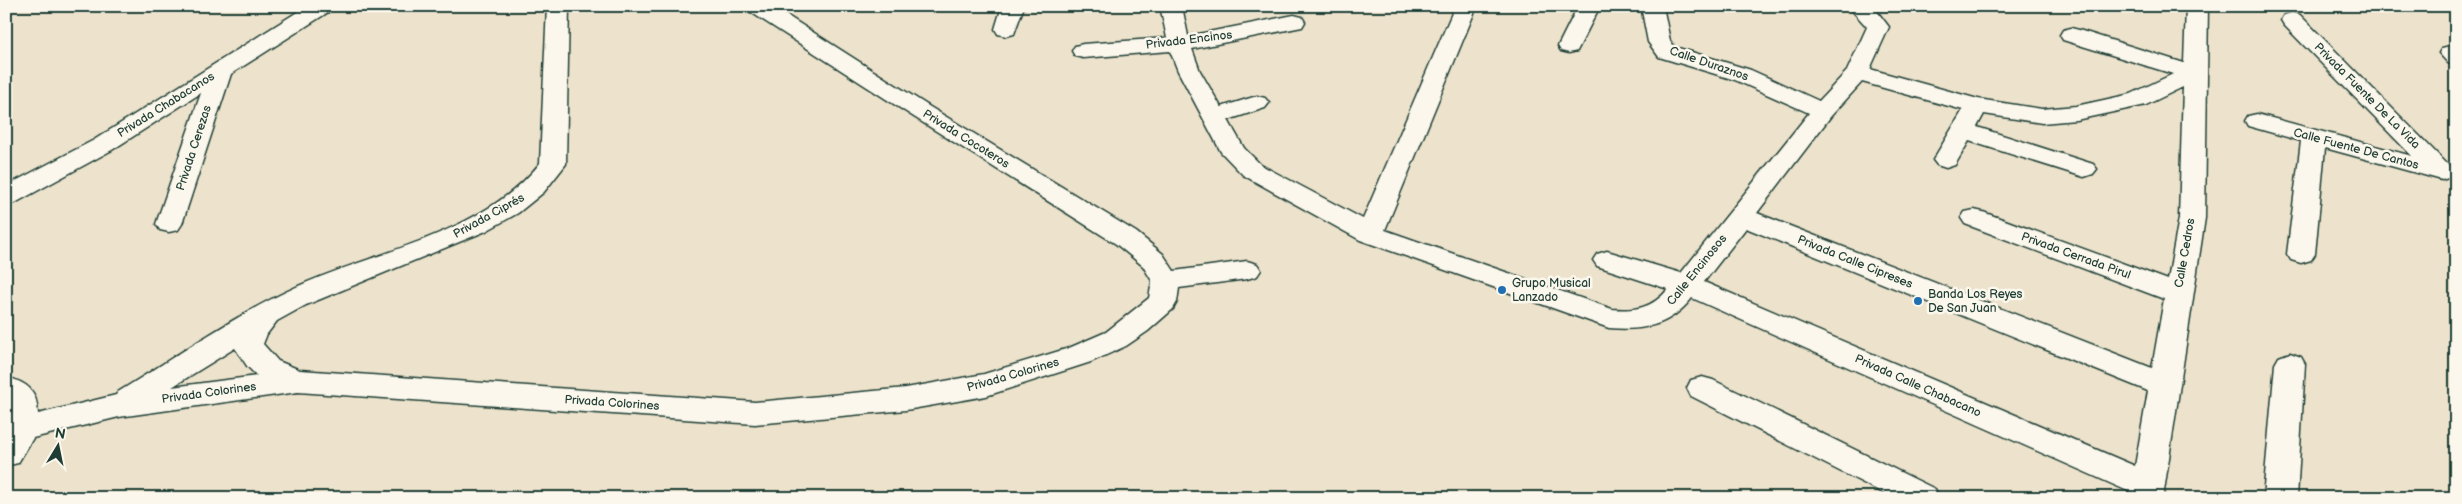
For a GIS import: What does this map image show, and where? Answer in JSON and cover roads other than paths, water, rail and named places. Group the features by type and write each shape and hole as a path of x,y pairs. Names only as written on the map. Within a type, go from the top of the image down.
{"street":[{"name":"Privada Chabacanos","path":"6,197 103,145 322,6"},
{"name":"Privada Ciprés","path":"119,406 268,314 303,295 346,276 444,241 516,204 542,182 553,164 558,6"},
{"name":"Privada Cocoteros","path":"757,6 922,112 1126,238 1153,260 1166,281"},
{"path":"1006,29 1013,6"},
{"name":"Calle Encinosos","path":"1171,6 1179,44 1189,71 1234,152 1252,170 1370,234 1608,318 1632,320 1655,316 1672,305 1823,111 1857,73 1878,27 1865,10 1859,6"},
{"path":"1370,234 1466,6"},
{"path":"1569,46 1589,6"},
{"name":"Calle Duraznos","path":"1652,6 1659,42 1667,52 1742,75 1823,111"},
{"name":"Calle Cedros","path":"2147,495 2178,294 2192,218 2197,6"},
{"name":"Privada Fuente De La Vida","path":"2292,20 2449,173"},
{"name":"Privada Encinos","path":"1082,51 1179,44 1235,35 1294,22"},
{"path":"2071,35 2194,73"},
{"name":"Privada Cerezas","path":"169,224 220,72"},
{"path":"1857,73 1976,106 2042,116 2076,113 2138,100 2194,73"},
{"path":"1214,117 1257,102"},
{"path":"1946,160 1964,131 1976,106"},
{"name":"Calle Fuente De Cantos","path":"2257,121 2314,138 2449,173"},
{"path":"1964,131 2084,169"},
{"path":"2301,254 2314,138"},
{"name":"Privada Calle Cipreses","path":"1740,216 2164,384"},
{"name":"Privada Cerrada Pirul","path":"1974,218 2178,294"},
{"name":"Privada Calle Chabacano","path":"1607,260 1688,285 2147,495"},
{"path":"1166,281 1247,270"},
{"name":"Privada Colorines","path":"14,441 119,406 298,381 755,413 906,400 986,385 1089,351 1116,339 1138,324 1163,302 1166,281"},
{"name":"Privada Ciprés","path":"268,314 254,330 248,344 257,361 270,371 298,381"},
{"path":"2280,498 2290,364"},
{"path":"6,388 20,395 24,410 14,441"},
{"path":"1702,388 1923,498"}],"place":[{"name":"Grupo Musical Lanzado","path":"1502,290"},
{"name":"Banda Los Reyes De San Juan","path":"1918,301"}]}
